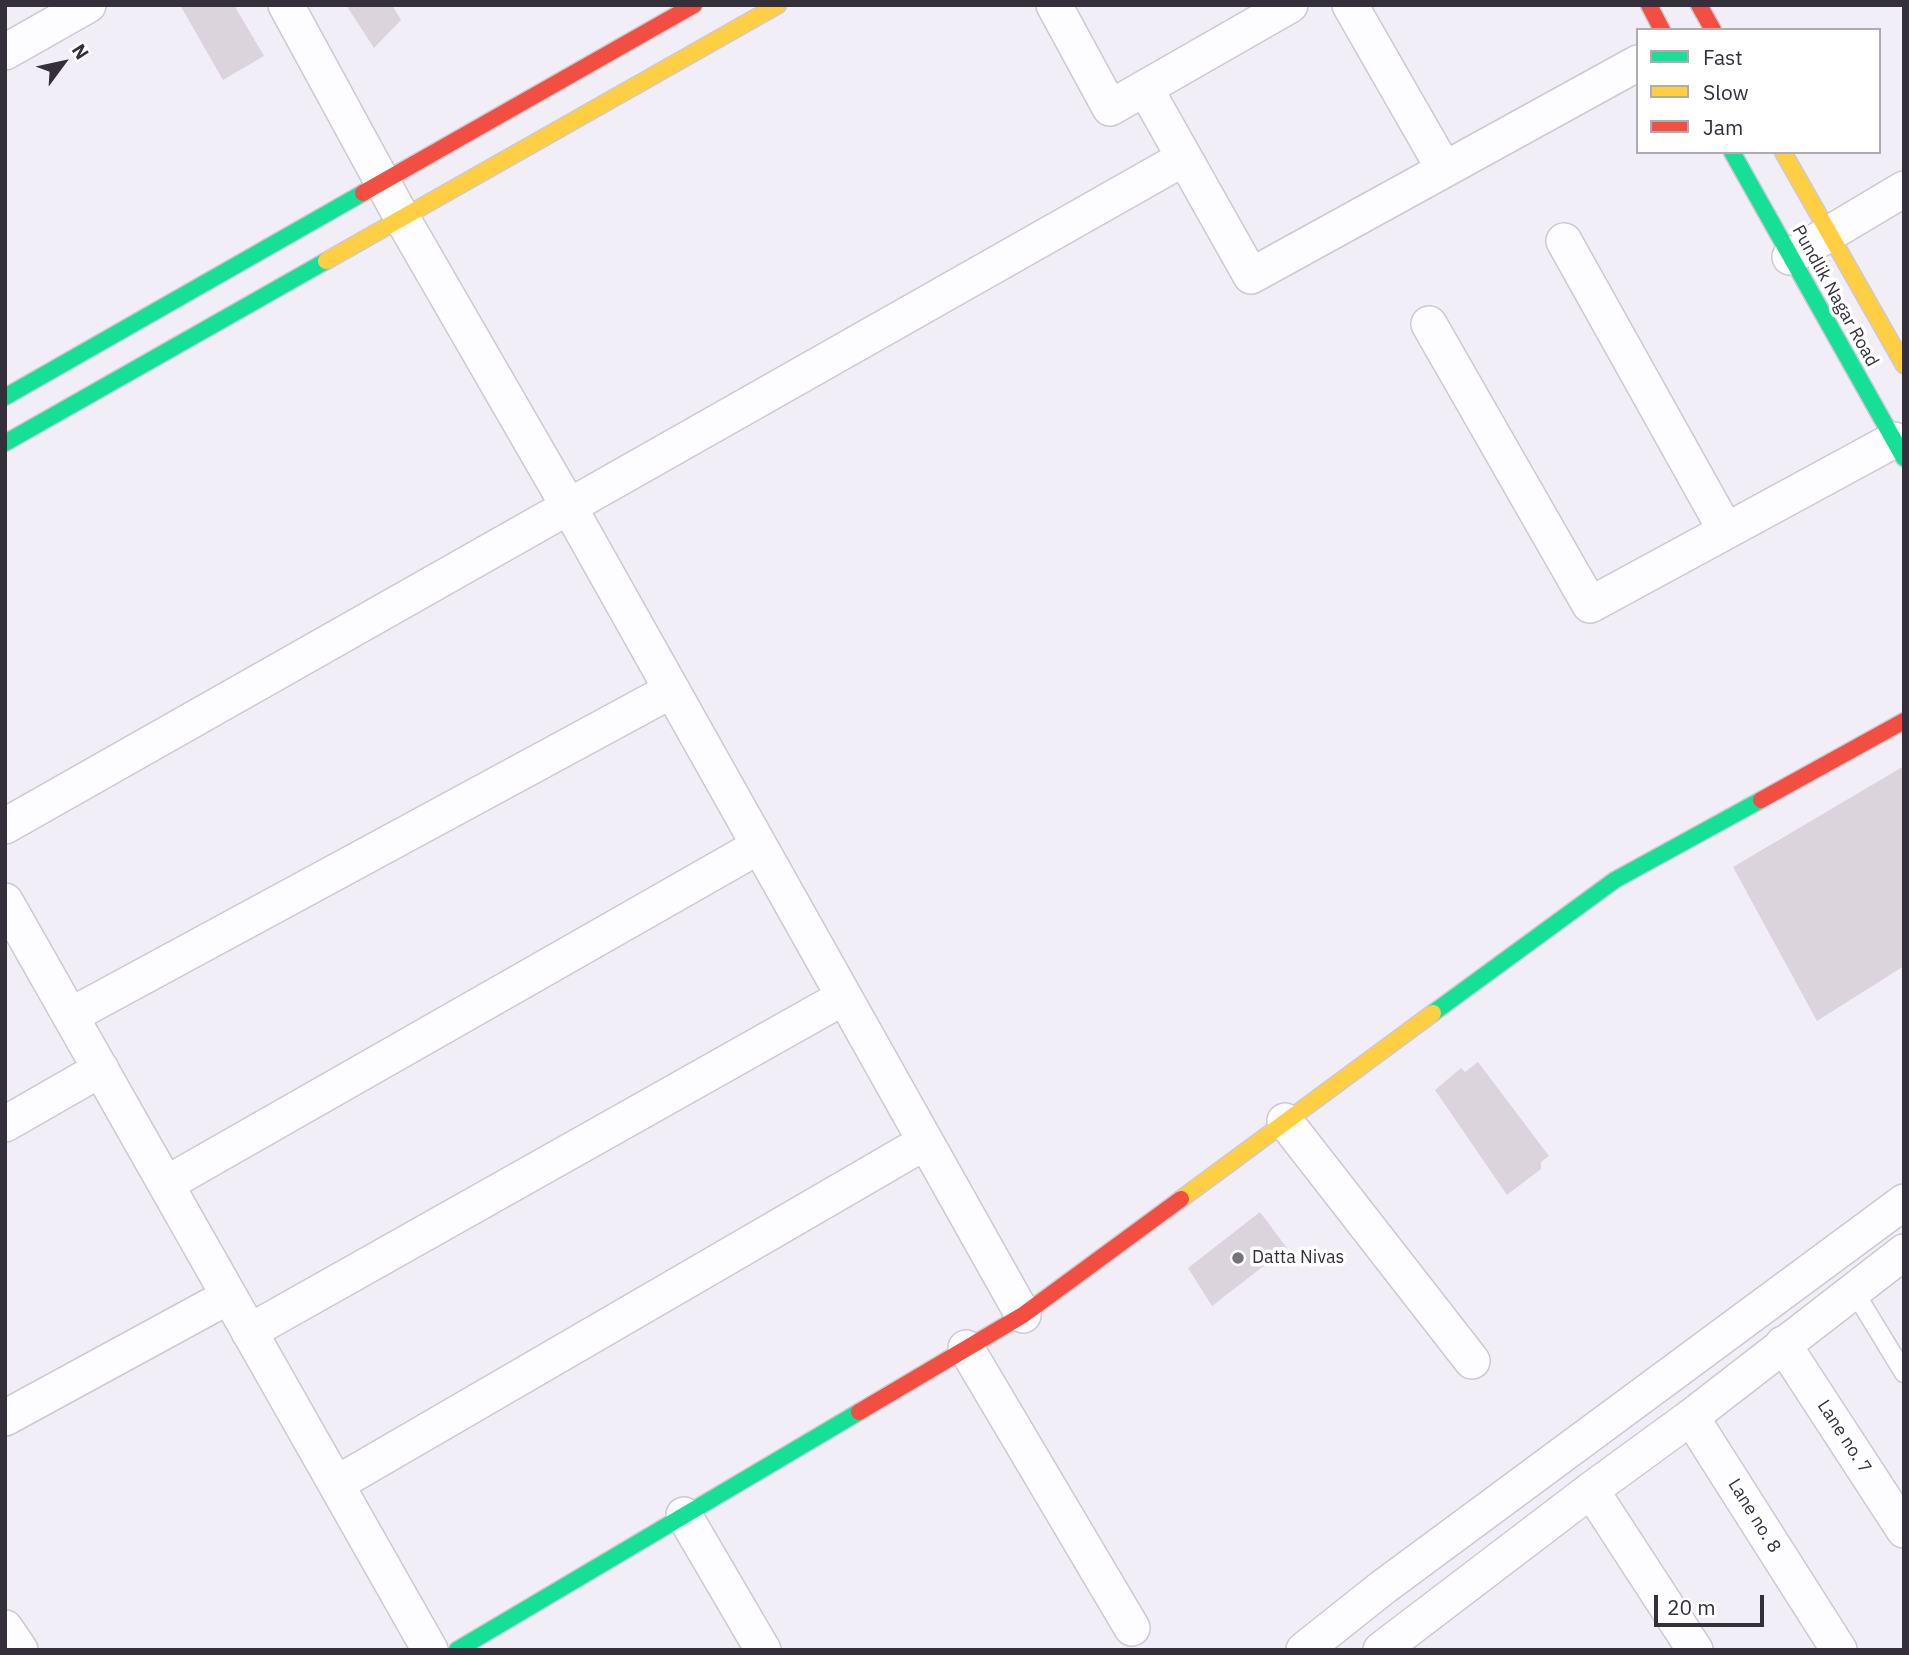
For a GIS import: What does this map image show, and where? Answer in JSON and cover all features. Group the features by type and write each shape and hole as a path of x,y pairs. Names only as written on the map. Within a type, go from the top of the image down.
{"street":[{"path":"5,52 88,5"},
{"path":"286,5 402,218 569,507 1023,1315"},
{"path":"5,397 694,5"},
{"path":"5,443 778,5"},
{"path":"1055,5 1110,108 1290,5"},
{"path":"1350,5 1444,169"},
{"path":"1649,5 1661,28"},
{"path":"1699,5 1712,28"},
{"path":"1145,88 1251,276 1636,63"},
{"name":"Pundlik Nagar Road","path":"1732,154 1899,449"},
{"name":"Pundlik Nagar Road","path":"1784,154 1904,365"},
{"path":"5,826 1184,158"},
{"path":"1790,257 1904,189"},
{"path":"1564,241 1726,531"},
{"path":"1429,324 1590,605 1726,531 1899,449"},
{"path":"70,1016 672,690"},
{"path":"457,1650 1023,1315 1615,880 1904,721"},
{"path":"166,1184 759,846"},
{"path":"5,901 430,1650"},
{"path":"249,1332 845,997"},
{"path":"5,1124 101,1069"},
{"path":"1285,1122 1472,1361"},
{"path":"336,1484 925,1142"},
{"path":"1304,1650 1382,1588 1899,1216"},
{"path":"1381,1650 1691,1417 1904,1252"},
{"path":"5,1418 229,1296"},
{"name":"Lane no. 7","path":"1783,1344 1904,1530"},
{"path":"966,1348 1132,1628"},
{"name":"Lane no. 8","path":"1691,1417 1839,1650"},
{"path":"1591,1490 1695,1650"},
{"path":"684,1516 763,1650"},
{"path":"5,1628 20,1650"}],"lane":[{"path":"1854,1291 1904,1373"}],"building":[{"path":"180,5 234,5 264,56 223,80"},
{"path":"346,5 392,5 401,20 374,48"},
{"path":"1904,766 1904,966 1817,1021 1733,867"},
{"path":"1478,1062 1549,1156 1541,1162 1541,1169 1507,1195 1435,1090 1461,1068 1465,1072"},
{"name":"Datta Nivas","path":"1260,1212 1287,1248 1212,1306 1188,1268"}],"traffic: fast":[{"path":"1733,154 1904,458"},
{"path":"5,397 363,193"},
{"path":"5,443 326,261"},
{"path":"1433,1013 1615,880 1761,800"},
{"path":"457,1650 859,1412"}],"traffic: slow":[{"path":"326,261 778,5"},
{"path":"1784,154 1904,365"},
{"path":"1181,1199 1433,1013"}],"traffic: jam":[{"path":"363,193 694,5"},
{"path":"1649,5 1661,28"},
{"path":"1699,5 1712,28"},
{"path":"1761,800 1904,721"},
{"path":"859,1412 1023,1315 1181,1199"}],"place":[{"name":"Datta Nivas","path":"1238,1258"}]}
